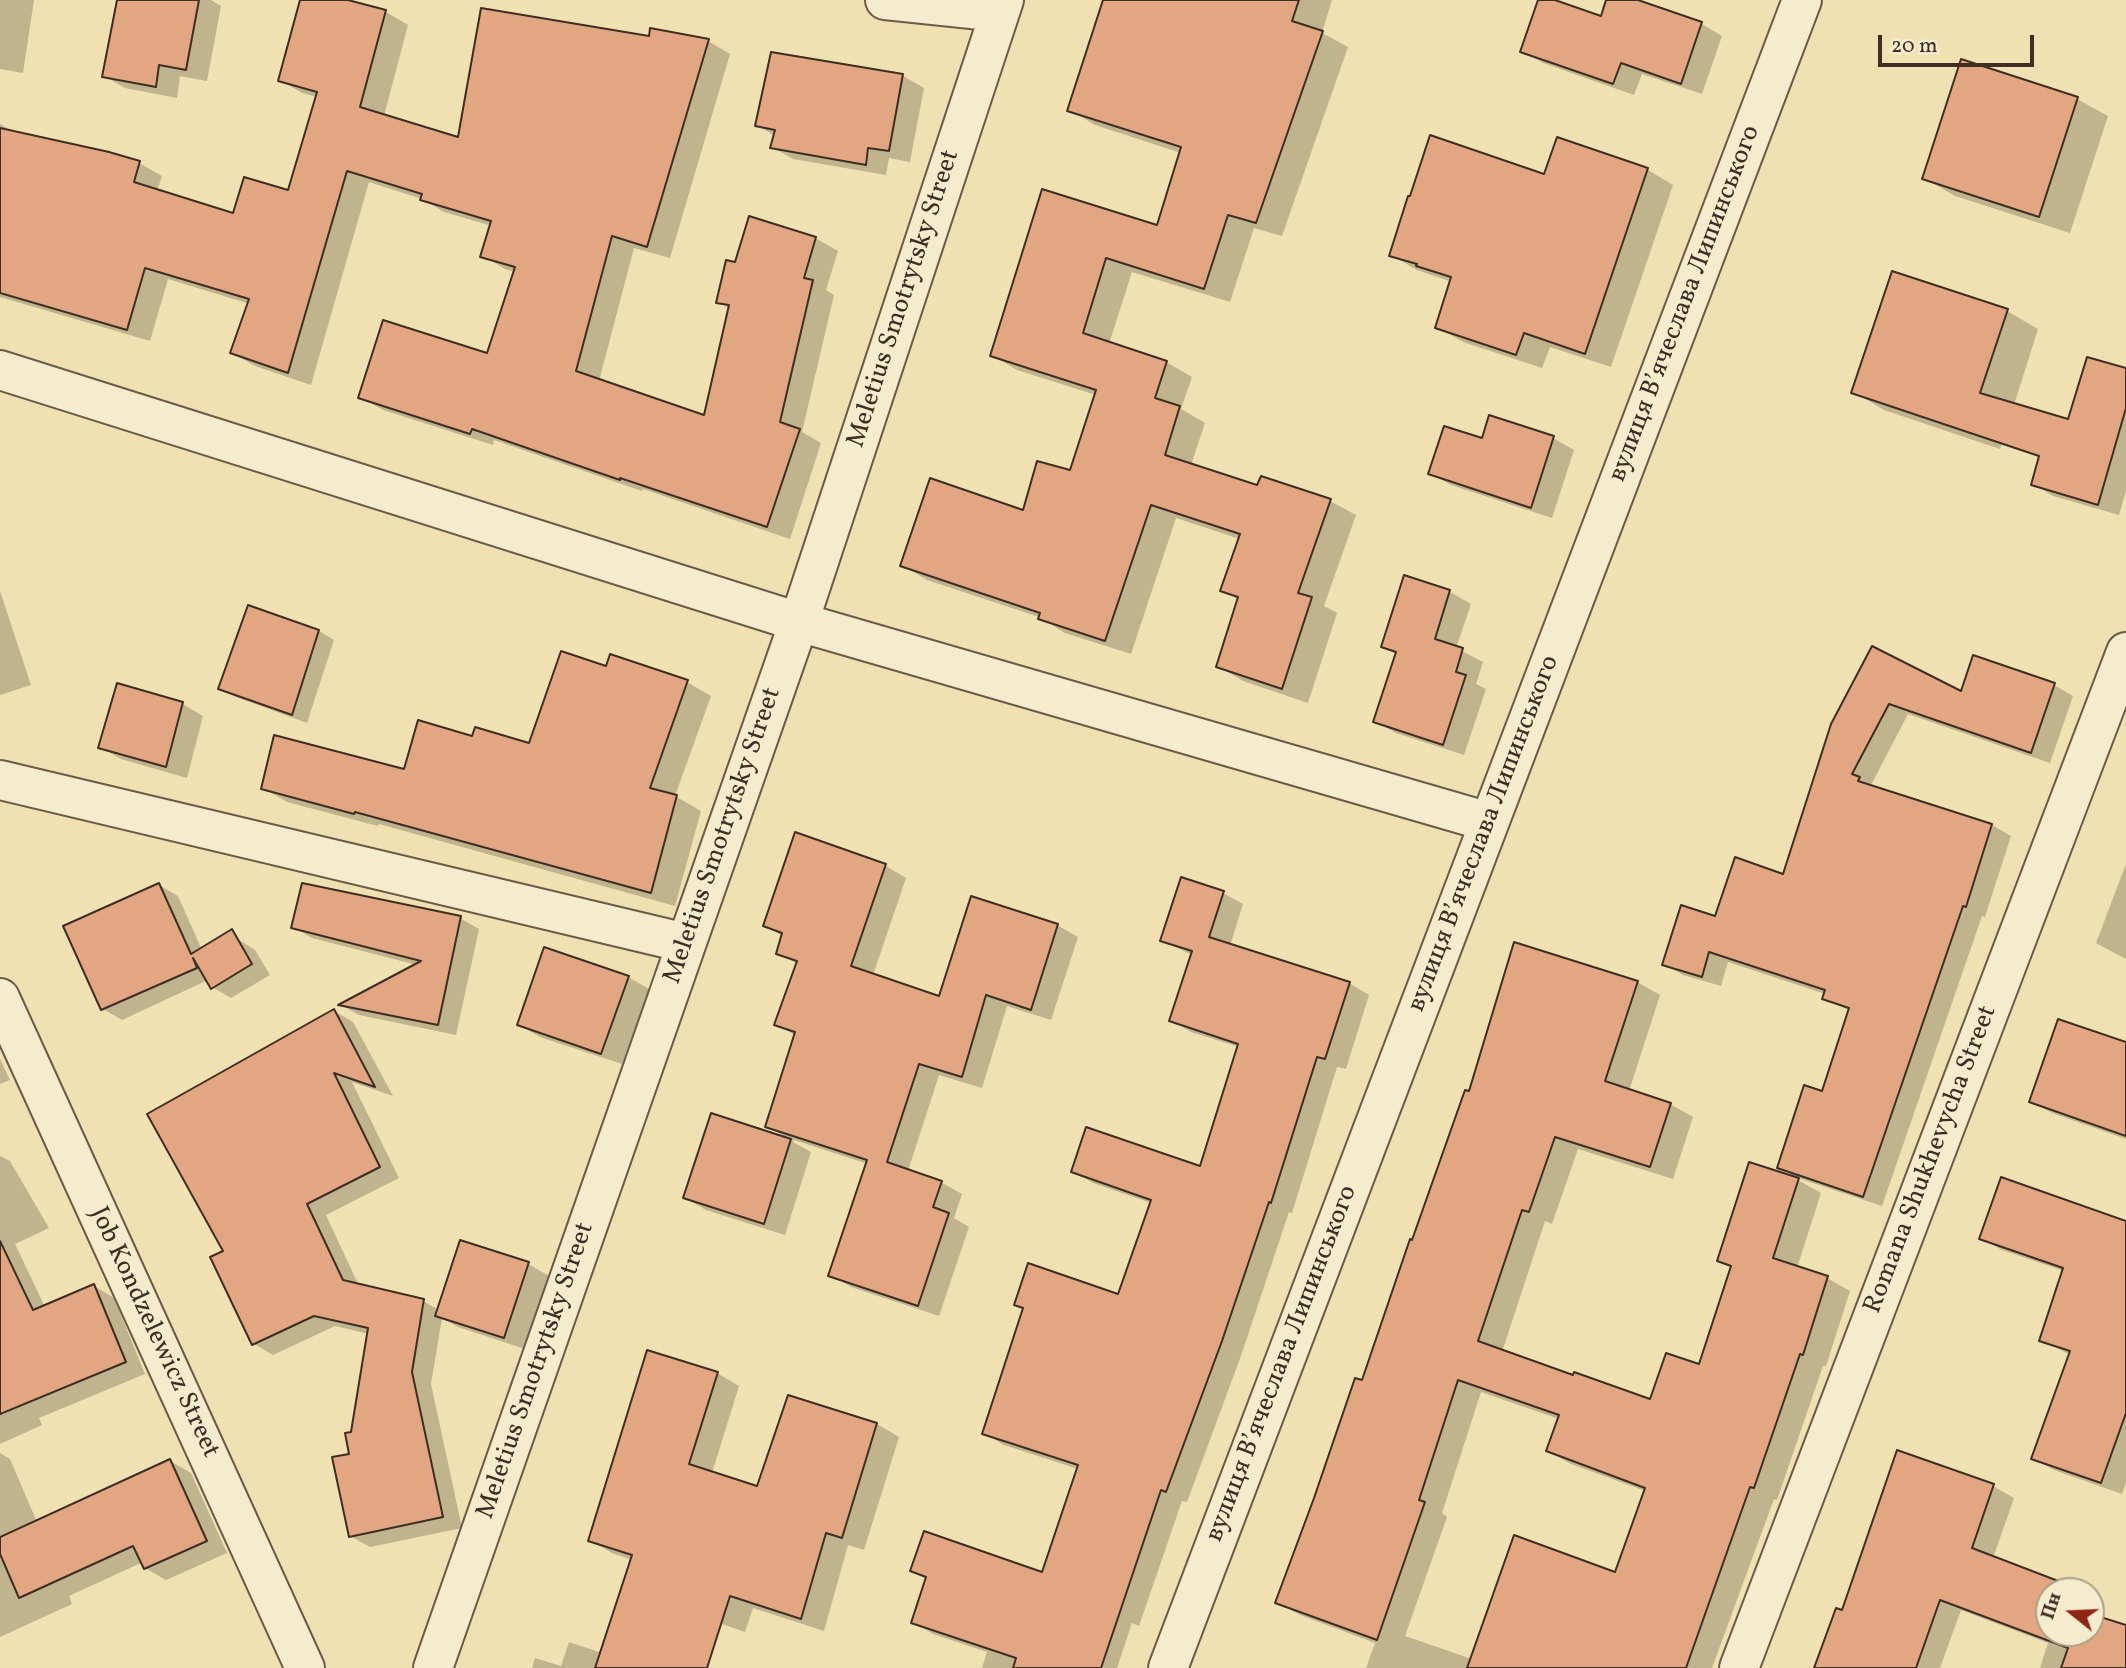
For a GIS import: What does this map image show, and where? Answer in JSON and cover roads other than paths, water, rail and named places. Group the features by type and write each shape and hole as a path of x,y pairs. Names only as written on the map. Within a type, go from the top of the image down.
{"street":[{"path":"885,0 1002,6"},
{"name":"вулиця Вʼячеслава Липинського","path":"1168,1668 1802,0"},
{"name":"Meletius Smotrytsky Street","path":"433,1668 799,622 1002,6"},
{"path":"0,370 799,622 1489,822"},
{"name":"Romana Shukhevycha Street","path":"1739,1668 2126,652"},
{"path":"0,780 686,943"},
{"name":"Job Kondzelewicz Street","path":"0,998 305,1668"}]}
